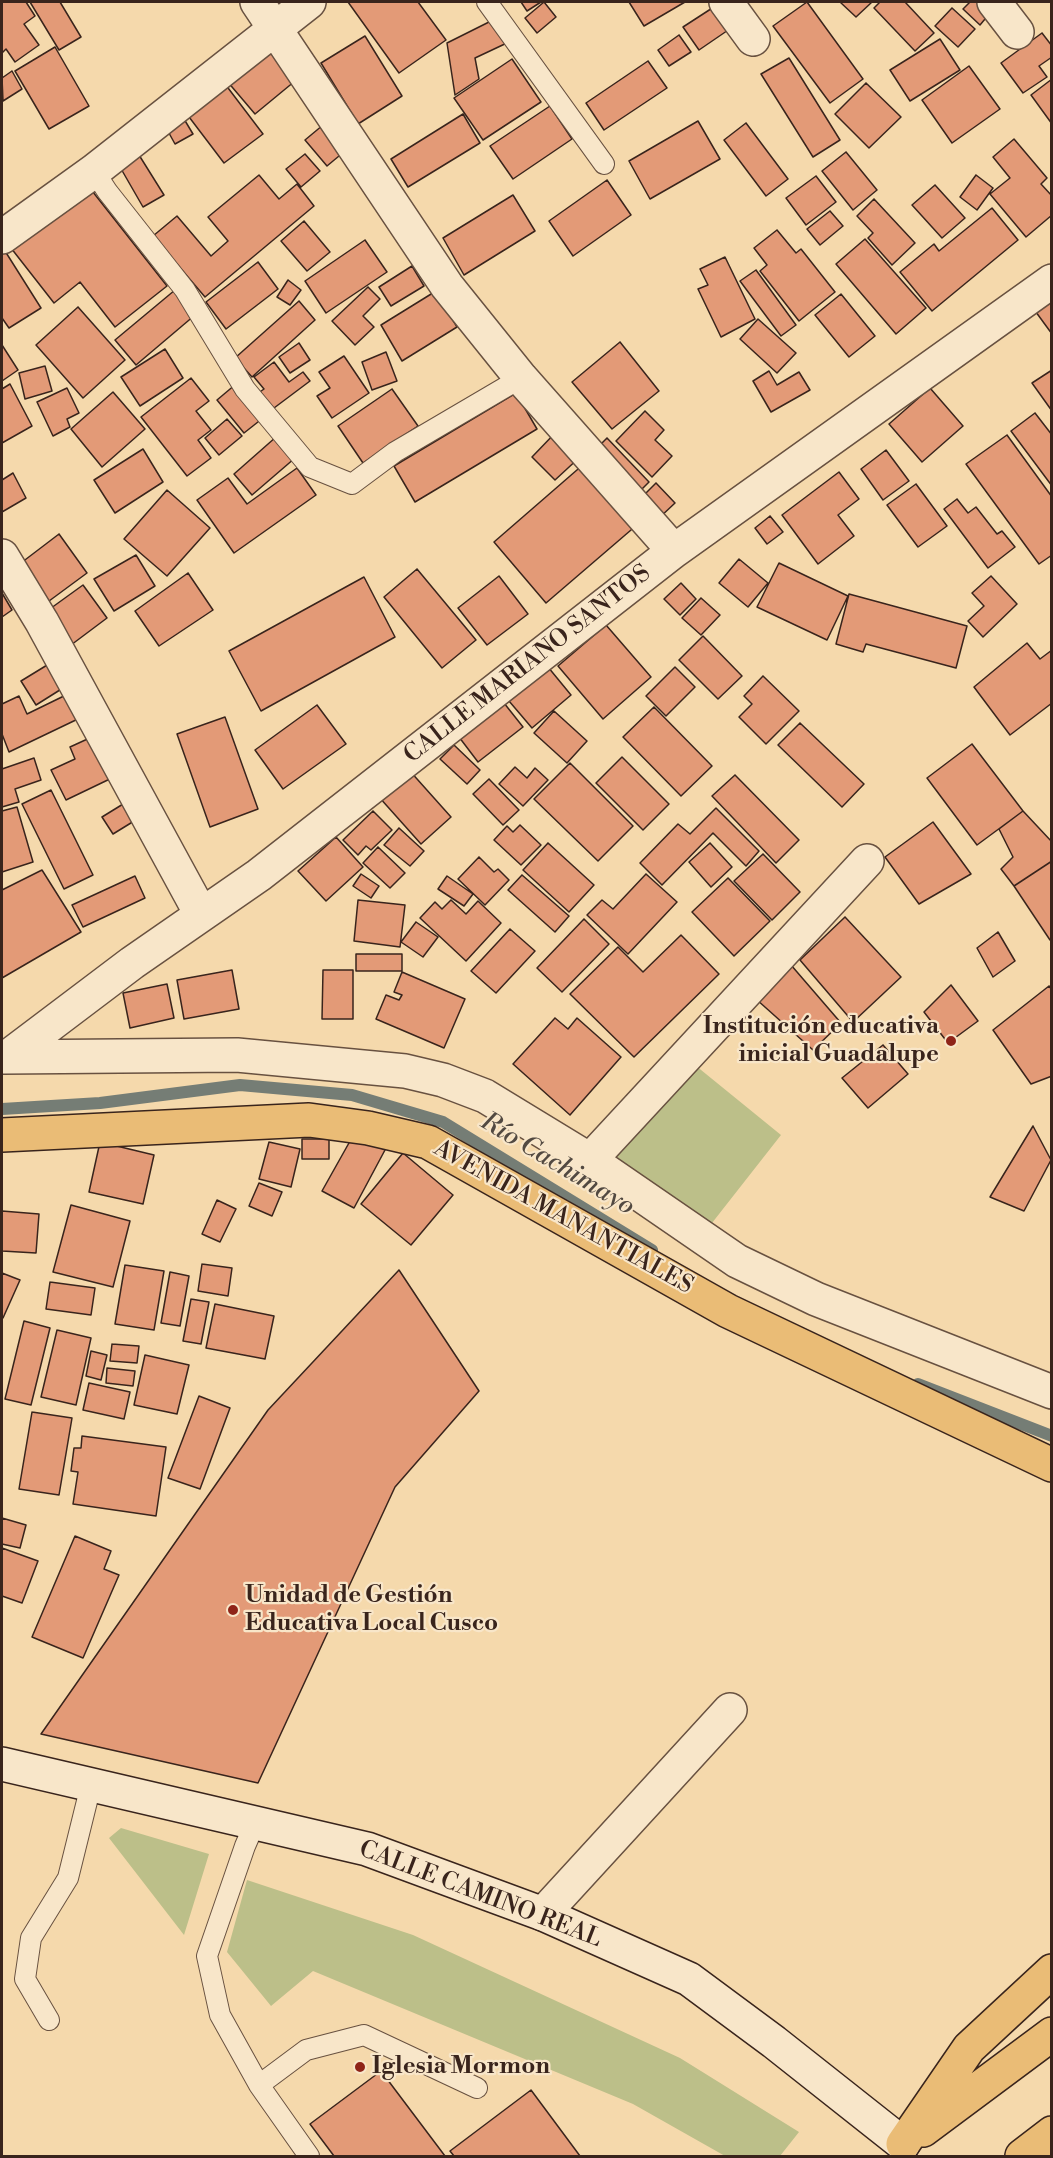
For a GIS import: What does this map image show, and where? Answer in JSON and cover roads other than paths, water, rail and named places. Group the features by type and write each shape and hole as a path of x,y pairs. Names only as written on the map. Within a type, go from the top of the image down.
{"main road":[{"name":"AVENIDA MANANTIALES","path":"2,1135 309,1120 368,1128 428,1142 728,1311 1052,1466"},
{"path":"896,2150 969,2048 1052,1971"},
{"path":"896,2150 1052,2034"}],"street":[{"path":"2,237 94,171 266,14 309,2"},
{"path":"726,2 753,39"},
{"path":"994,2 1017,32"},
{"path":"266,14 447,286 521,378 674,551"},
{"name":"CALLE MARIANO SANTOS","path":"5,1057 132,963 259,875 674,551 1052,281"},
{"path":"2,556 42,622 201,914"},
{"path":"590,1160 867,861"},
{"name":"AVENIDA MANANTIALES","path":"5,1057 237,1055 405,1071 443,1080 485,1096 590,1160 737,1261 816,1299 1052,1392"},
{"path":"543,1914 730,1710"},
{"name":"CALLE CAMINO REAL","path":"2,1764 368,1849 543,1914 689,1979 774,2042 896,2150"}],"lane":[{"path":"487,2 604,164"},
{"path":"94,171 107,191 185,290 245,389 310,466 352,484 395,452 521,378"},
{"path":"49,2020 25,1979 31,1938 68,1878 91,1785"},
{"path":"255,1823 207,1956 220,2014 259,2085 309,2157"},
{"path":"259,2085 306,2050 364,2035 477,2088"}],"waterway":[{"name":"Río Cachimayo","path":"2,1109 100,1103 240,1085 352,1095 443,1122 652,1250"},
{"name":"Río Cachimayo","path":"918,1384 1052,1436"}],"place":[{"name":"Institución educativa inicial Guadalupe","path":"951,1041"},
{"name":"Unidad de Gestión Educativa Local Cusco","path":"233,1610"},
{"name":"Iglesia Mormon","path":"360,2067"}]}
